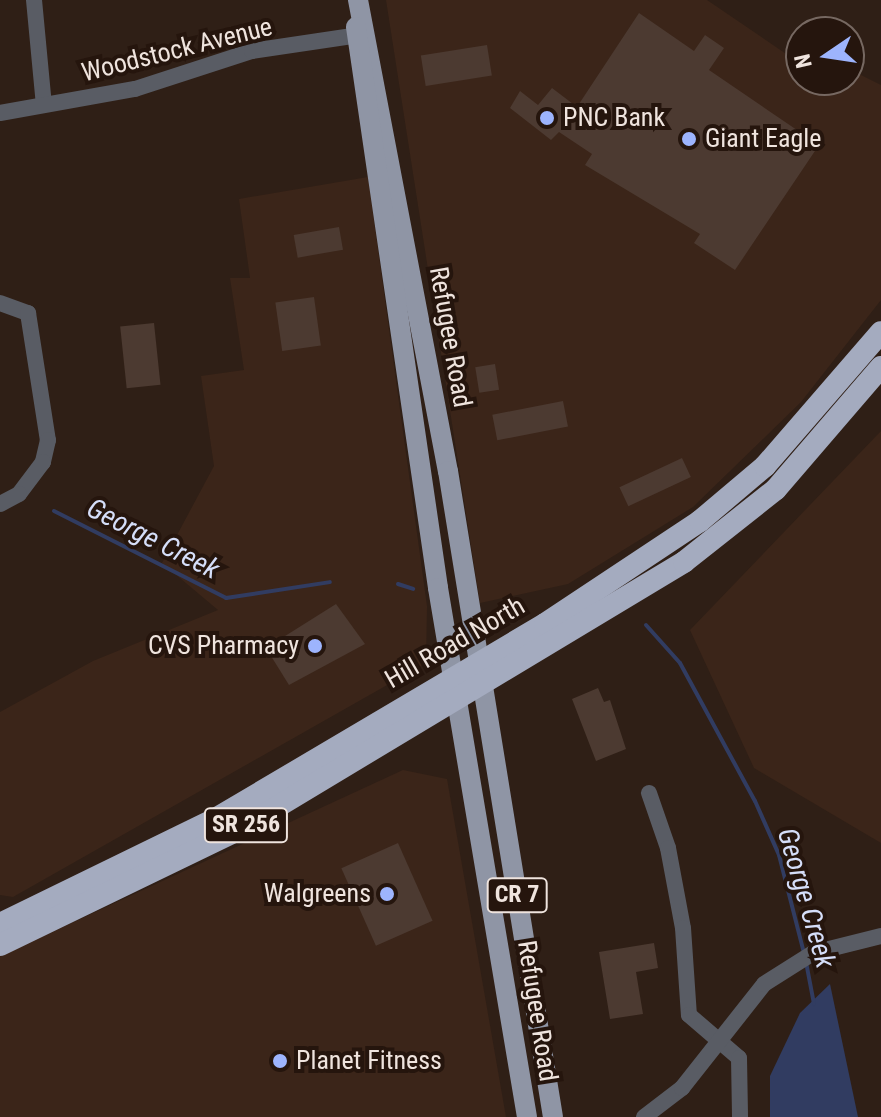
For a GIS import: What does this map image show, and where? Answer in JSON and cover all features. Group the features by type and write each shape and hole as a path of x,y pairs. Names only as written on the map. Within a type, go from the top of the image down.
{"highway":[{"name":"Hill Road North","path":"0,945 228,835 467,681 700,521 765,466 881,332"},
{"name":"Hill Road North","path":"0,924 158,851 684,562 776,489 881,367"}],"main road":[{"name":"Refugee Road","path":"357,0 410,399 423,409 496,865 508,910 522,925 553,1117"},
{"name":"Refugee Road","path":"361,34 448,471 467,681 527,1117"}],"street":[{"path":"34,0 44,105"},
{"name":"Woodstock Avenue","path":"0,113 135,89 252,51 361,34"},
{"path":"0,303 28,313 48,440 43,462 19,494 0,504"},
{"path":"649,793 681,914 689,1015 716,1043 739,1058 740,1117"},
{"path":"644,1117 682,1088 764,984 806,958 881,936"}],"shaded area":[{"path":"386,0 707,0 785,53 785,96 865,96 865,77 881,85 881,300 801,402 693,507 568,584 480,603"},
{"path":"368,177 427,606 426,663 13,897 0,895 0,712 93,661 218,610 162,563 214,466 201,376 244,370 230,278 250,278 239,199"},
{"path":"881,431 881,843 754,768 690,630"},
{"path":"403,770 447,779 506,1117 0,1117 0,956"}],"water":[{"path":"830,984 858,1117 770,1117 770,1076 800,1013"}],"building":[{"name":"Giant Eagle","path":"639,13 694,51 705,35 724,48 709,70 819,145 735,270 694,243 700,234 585,165 592,154 559,132 551,140 510,108 520,91 538,105 552,88 577,107"},
{"path":"487,45 492,76 426,86 421,55"},
{"path":"339,227 343,250 298,258 294,235"},
{"path":"314,297 321,346 282,351 275,302"},
{"path":"154,323 160,385 127,388 120,327"},
{"path":"495,364 499,390 479,393 475,367"},
{"path":"563,401 568,427 497,440 492,415"},
{"path":"682,458 691,477 628,506 619,487"},
{"name":"CVS Pharmacy","path":"336,604 365,644 289,685 266,648"},
{"path":"598,688 604,702 610,700 626,749 596,761 572,699"},
{"name":"Walgreens","path":"398,843 433,921 376,946 341,868"},
{"path":"654,943 658,968 636,972 643,1014 610,1019 599,952"}],"waterway":[{"name":"George Creek","path":"54,511 226,598 330,582"},
{"name":"George Creek","path":"398,584 413,589"},
{"name":"George Creek","path":"646,625 680,663 755,801 779,855 804,953"},
{"name":"George Creek","path":"806,962 814,1004"}],"place":[{"name":"PNC Bank","path":"547,118"},
{"name":"Giant Eagle","path":"689,139"},
{"name":"CVS Pharmacy","path":"315,646"},
{"name":"Walgreens","path":"387,894"},
{"name":"Planet Fitness","path":"280,1061"}]}
